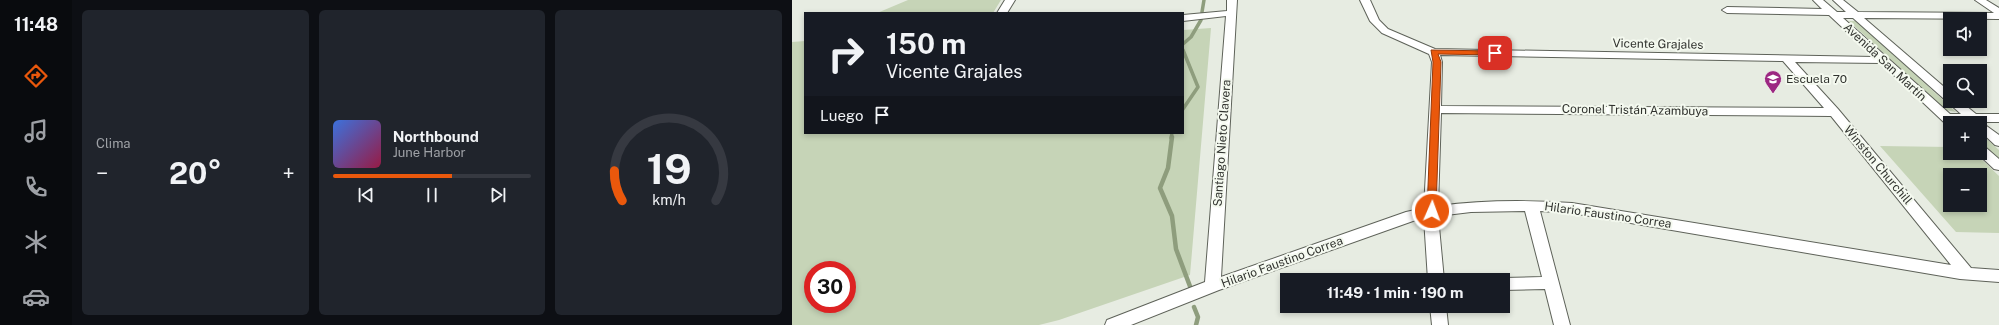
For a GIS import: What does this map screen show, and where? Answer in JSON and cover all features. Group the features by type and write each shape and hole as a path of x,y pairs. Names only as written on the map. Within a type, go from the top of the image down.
{"street":[{"path":"1003,12 1010,0"},
{"name":"Santiago Nieto Clavera","path":"1213,286 1232,0"},
{"path":"1365,0 1375,20 1385,31 1433,52 1437,62 1432,211 1436,273"},
{"name":"Avenida San Martín","path":"1818,0 1946,116"},
{"name":"Avenida San Martín","path":"1838,0 1857,15 1943,92"},
{"path":"1980,0 1999,12"},
{"path":"1727,10 1857,15 1999,16"},
{"path":"1184,18 1231,13"},
{"name":"Vicente Grajales","path":"1433,52 1883,60"},
{"name":"Winston Churchill","path":"1787,59 1834,112 1966,273"},
{"path":"1961,108 1969,116"},
{"name":"Coronel Tristán Azambuya","path":"1436,109 1834,112"},
{"path":"1987,120 1999,118"},
{"path":"1987,132 1999,142"},
{"path":"1987,155 1999,166"},
{"path":"1531,205 1562,325"},
{"name":"Hilario Faustino Correa","path":"1113,325 1213,286 1411,216 1432,211 1486,206 1531,205 1587,210 1966,273 1999,276"},
{"path":"1510,284 1552,283"},
{"path":"1439,313 1440,325"}],"green space":[{"path":"908,0 1001,0 994,12 879,12"},
{"path":"1849,21 1857,21 1943,100 1943,108 1952,108 1956,112 1945,110"},
{"path":"1211,28 1190,275 1059,320 1039,325 792,325 792,42 804,41 804,134 1184,134 1184,30"},
{"path":"1987,139 1999,150 1999,160 1987,149"},
{"path":"1880,146 1943,147 1943,160 1982,160 1999,176 1999,233 1956,232"}],"waterway":[{"path":"1202,12 1204,0"},
{"path":"1184,43 1191,37 1201,20"},
{"path":"1184,52 1198,87 1184,108"},
{"path":"1171,138 1172,134"},
{"path":"1172,137 1168,168 1160,188 1172,216 1176,249 1191,289"},
{"path":"1194,307 1198,317 1196,325"}],"place":[{"name":"Escuela 70","path":"1773,94"}],"route":[{"path":"1432,211 1437,62 1436,56 1433,52 1495,53"}]}
